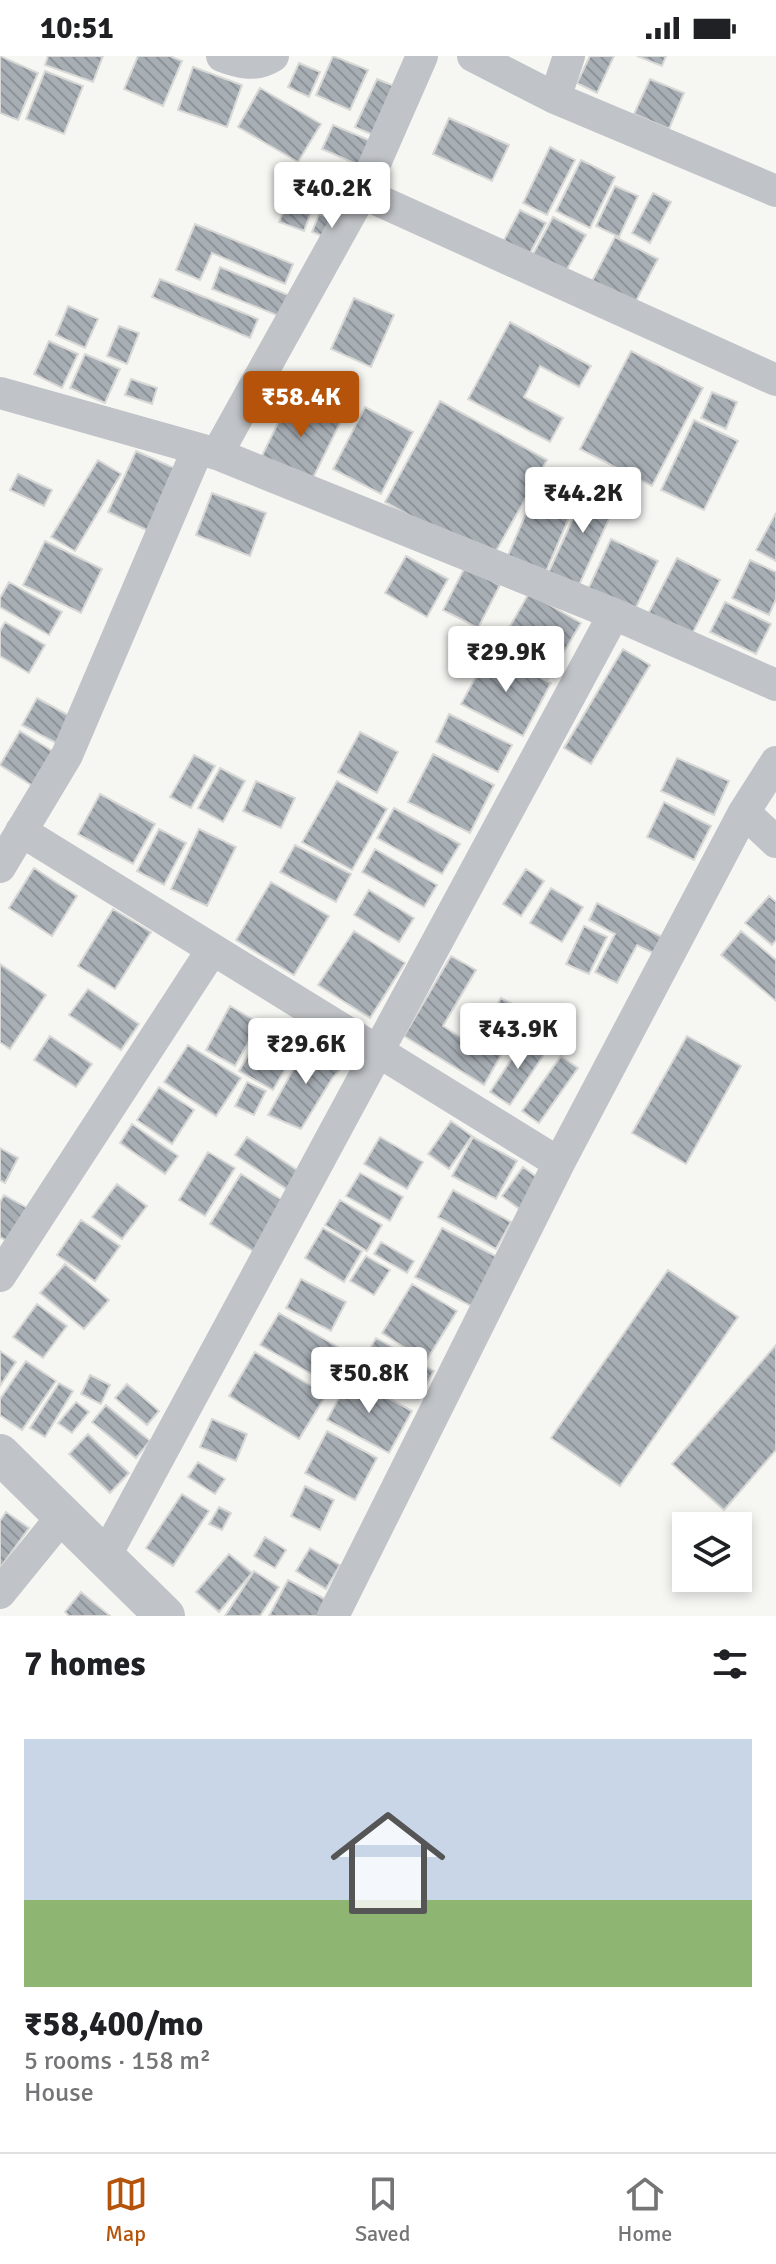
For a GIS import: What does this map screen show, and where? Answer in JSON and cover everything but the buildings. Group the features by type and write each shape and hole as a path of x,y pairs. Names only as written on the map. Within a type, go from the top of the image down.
{"street":[{"path":"222,56 251,64 273,56"},
{"path":"0,867 67,755 207,453 362,193 422,56"},
{"path":"473,56 555,98 776,191"},
{"path":"555,98 569,56"},
{"path":"362,193 776,380"},
{"path":"0,393 207,453 614,614 776,685"},
{"path":"105,1557 614,614"},
{"path":"333,1616 559,1163 744,812 776,762"},
{"path":"744,812 776,842"},
{"path":"21,831 559,1163"},
{"path":"0,1276 212,950"},
{"path":"0,1454 61,1518 165,1616"},
{"path":"0,1593 61,1518"}]}
